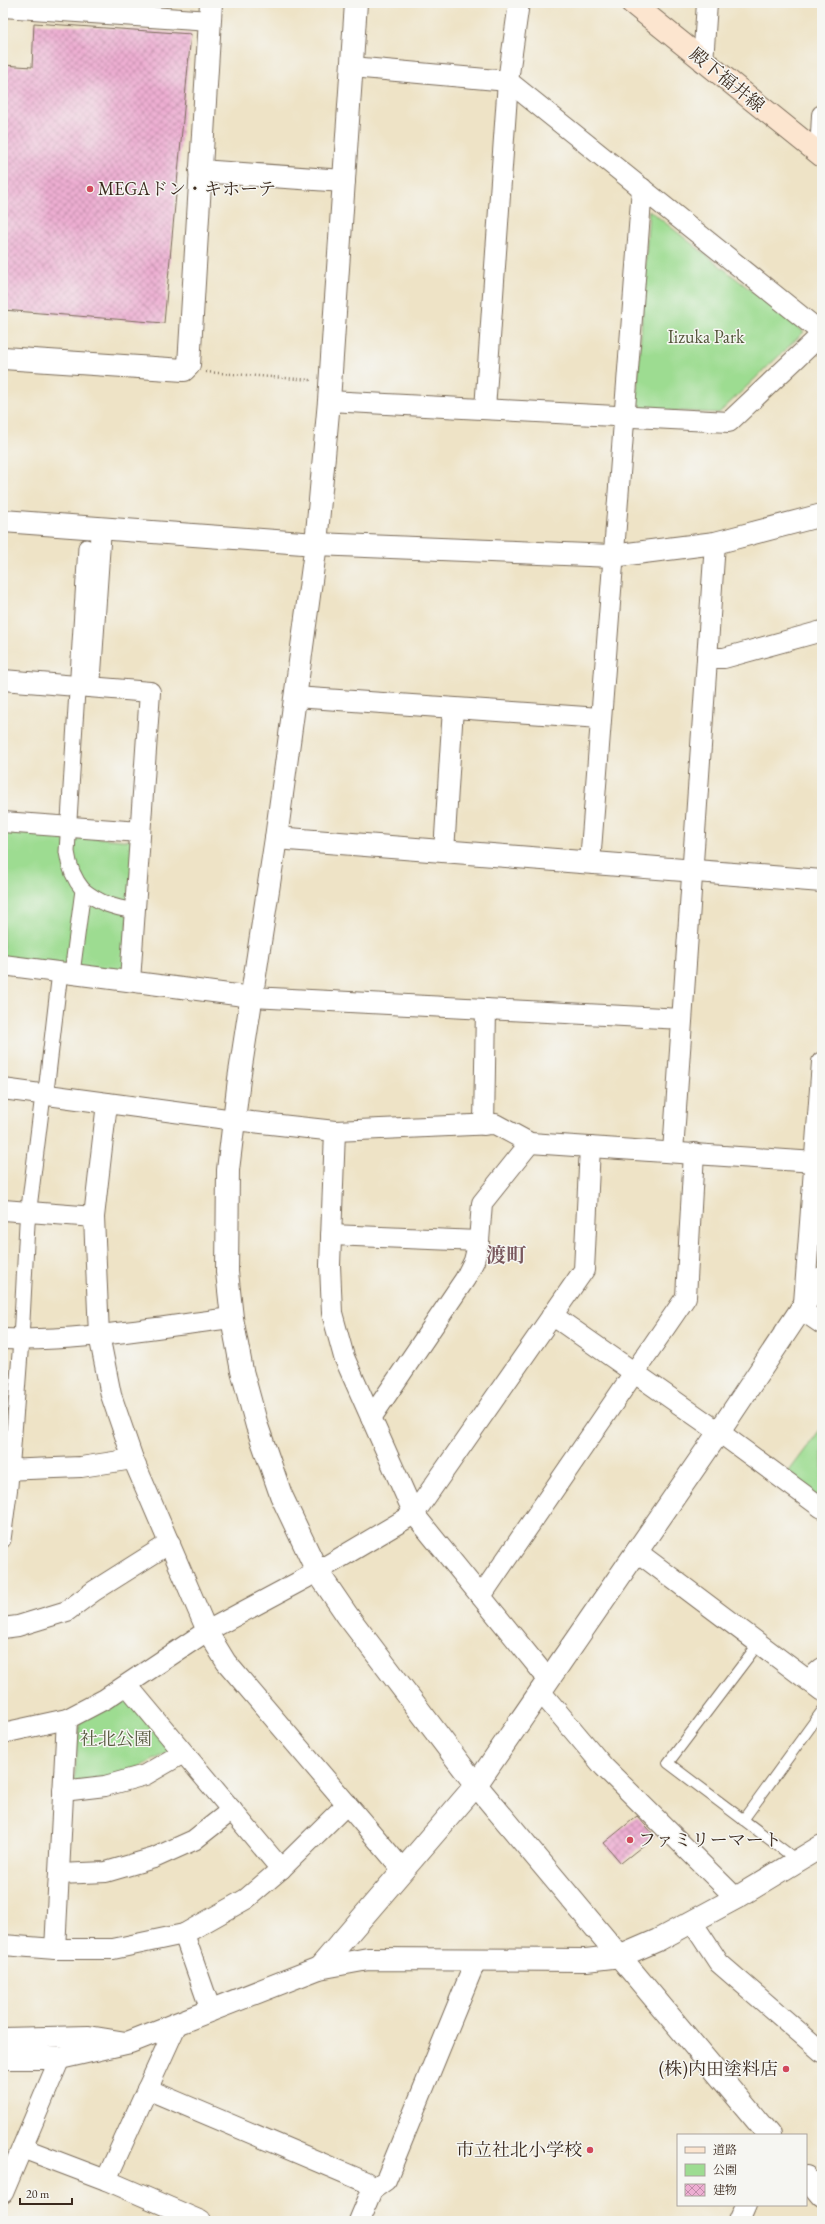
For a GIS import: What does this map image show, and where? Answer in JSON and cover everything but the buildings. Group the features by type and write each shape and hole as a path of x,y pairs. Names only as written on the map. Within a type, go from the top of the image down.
{"main road":[{"name":"殿下福井線","path":"632,3 703,62 821,155"}],"street":[{"path":"356,3 329,401 316,544 276,838 234,1120 228,1170 227,1272 232,1318 242,1371 257,1426 281,1495 317,1571 347,1615 476,1785 621,1956 768,2134"},
{"path":"485,410 508,81 519,3"},
{"path":"703,62 707,3"},
{"path":"3,7 210,12 189,365 184,370 3,358"},
{"path":"329,401 729,422 822,334 508,81 352,67"},
{"path":"821,155 822,115"},
{"path":"200,171 344,181"},
{"path":"590,863 612,556 626,416 642,188"},
{"path":"3,521 316,544 612,556 715,543 822,515"},
{"path":"102,528 68,827 67,852 69,867 75,880 83,890 99,902 116,908 135,910"},
{"path":"673,1152 715,543"},
{"path":"84,686 86,547"},
{"path":"707,658 724,658 822,632"},
{"path":"3,680 150,692 130,981"},
{"path":"295,697 600,718"},
{"path":"444,852 453,708"},
{"path":"3,822 140,832"},
{"path":"276,838 822,881"},
{"path":"3,1540 12,1340 43,1095 47,1083 66,972 83,890"},
{"path":"3,965 252,997 682,1019"},
{"path":"484,1125 486,1009"},
{"path":"802,1306 818,1160 822,1062"},
{"path":"3,1089 234,1120 335,1131 495,1124 530,1143 818,1160"},
{"path":"107,1103 94,1217 99,1335 111,1395 133,1459 207,1631 226,1662 403,1870"},
{"path":"335,1131 330,1265 332,1313 344,1357 414,1514 481,1596 604,1767 736,1898"},
{"path":"371,1418 465,1279 474,1262 479,1242 482,1203 530,1143"},
{"path":"3,1733 67,1719 127,1685 207,1631 317,1571 414,1514 584,1270 590,1147"},
{"path":"481,1596 686,1297 694,1153"},
{"path":"3,1210 94,1217"},
{"path":"331,1235 479,1242"},
{"path":"319,1968 476,1785 719,1432 822,1278"},
{"path":"802,1306 822,1324"},
{"path":"552,1315 719,1432 822,1508"},
{"path":"12,1340 36,1341 99,1335 232,1318"},
{"path":"7,1469 81,1467 133,1459"},
{"path":"3,1628 18,1626 67,1611 94,1591 170,1544"},
{"path":"636,1551 759,1643 817,1680"},
{"path":"127,1685 281,1870"},
{"path":"55,1949 67,1719"},
{"path":"63,1791 105,1786 145,1775 183,1753"},
{"path":"3,1945 55,1949 113,1949 184,1934 246,1899 281,1870 347,1804"},
{"path":"59,1874 106,1872 154,1858 194,1840 232,1810"},
{"path":"3,2058 60,2058 130,2042 176,2026 319,1968 368,1959 586,1960 621,1956 639,1950 813,1856"},
{"path":"692,1922 719,1963 822,2052"},
{"path":"184,1934 211,2011"},
{"path":"359,2221 372,2190 386,2180 476,1960"},
{"path":"106,2180 176,2026"},
{"path":"3,2038 89,2036 130,2042"},
{"path":"3,2193 60,2058"},
{"path":"147,2089 366,2182 372,2190"},
{"path":"22,2148 106,2180 201,2221"},
{"path":"807,2178 822,2196"},
{"path":"740,2221 746,2206"}],"lane":[{"path":"759,1643 668,1763 743,1820 813,1856"},
{"path":"743,1820 822,1711"}],"path":[{"path":"184,370 311,380"}],"green space":[{"name":"Iizuka Park","path":"649,210 804,332 719,413 636,409"},
{"path":"3,830 134,841 124,971 3,958"},
{"path":"822,1427 822,1500 787,1474"},
{"name":"社北公園","path":"124,1696 171,1751 142,1766 105,1779 74,1782 80,1720"}],"place":[{"name":"MEGAドン・キホーテ","path":"90,189"},
{"name":"ファミリーマート","path":"630,1840"},
{"name":"(株)内田塗料店","path":"786,2069"},
{"name":"市立社北小学校","path":"590,2150"}],"district":[{"name":"渡町","path":"506,1255"}]}
